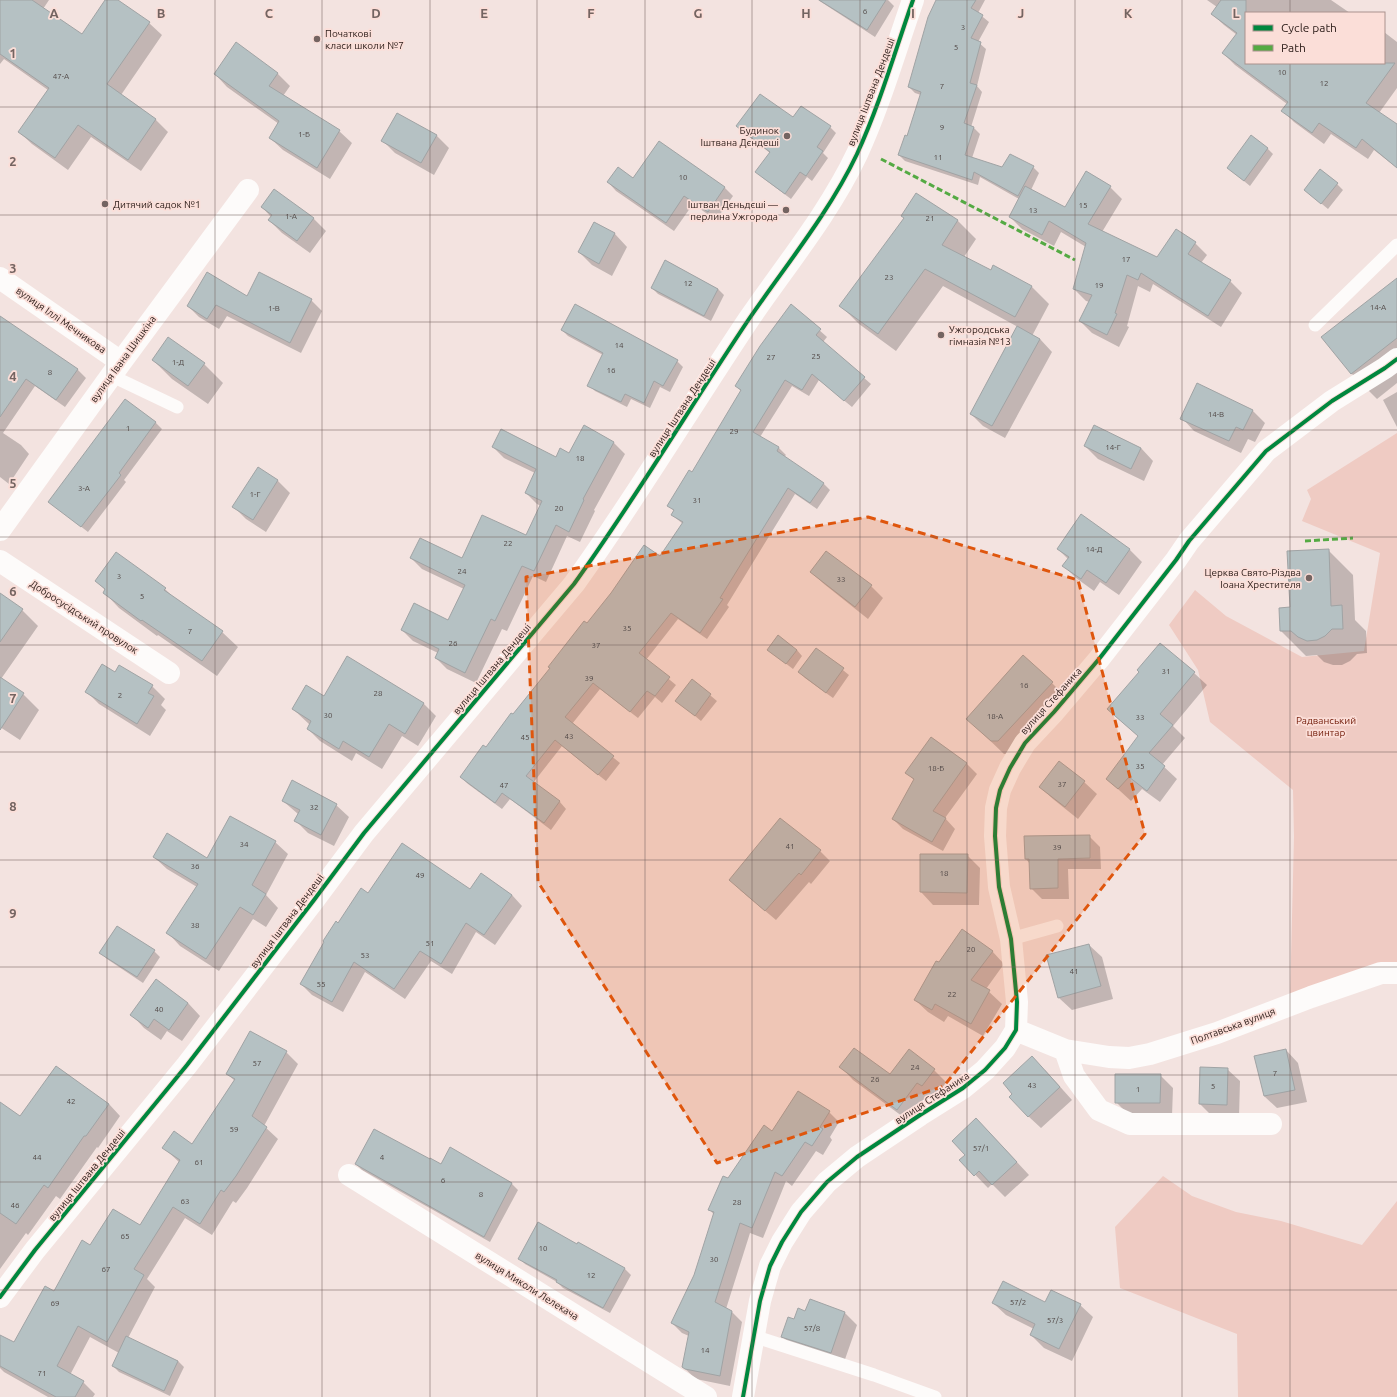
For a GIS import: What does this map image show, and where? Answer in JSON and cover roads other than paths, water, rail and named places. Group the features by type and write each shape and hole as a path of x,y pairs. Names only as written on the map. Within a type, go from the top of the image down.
{"street":[{"name":"вулиця Іштвана Дендеші","path":"0,1297 35,1250 187,1065 364,833 574,584 591,560 621,517 749,320 809,235 838,189 856,154 878,101 913,0"},
{"name":"вулиця Івана Шишкіна","path":"0,530 116,368 248,190"},
{"name":"вулиця Іллі Мечникова","path":"0,278 116,368"},
{"name":"вулиця Стефаника","path":"743,1397 760,1300 770,1266 782,1242 801,1212 827,1182 856,1157 963,1088 985,1070 1005,1048 1016,1030 1017,1002 1011,939 999,887 995,836 996,808 1000,790 1010,768 1025,743 1054,712 1099,659 1189,542 1266,451 1332,401 1397,359"},
{"name":"Добросусідський провулок","path":"0,561 169,673"},
{"name":"Полтавська вулиця","path":"1016,1030 1065,1050 1109,1057 1129,1058 1150,1054 1217,1033 1311,997 1381,973 1397,972"},
{"path":"1065,1050 1074,1076 1099,1110 1130,1124 1271,1124"},
{"name":"вулиця Миколи Лелекача","path":"349,1175 706,1397"}],"lane":[{"path":"1316,325 1397,245"},
{"path":"116,368 177,407"},
{"path":"1011,939 1057,926"},
{"path":"753,1336 874,1375 935,1397"}],"place":[{"name":"Початкові класи школи №7","path":"317,39"},
{"name":"Будинок Іштвана Дєндеші","path":"787,136"},
{"name":"Дитячий садок №1","path":"105,204"},
{"name":"Іштван Дєньдєші — перлина Ужгорода","path":"786,210"},
{"name":"Ужгородська гімназія №13","path":"941,335"},
{"name":"Церква Свято-Різдва Іоана Хрестителя","path":"1309,578"}],"park label":[{"name":"Радванський цвинтар","path":"1326,726"}]}
